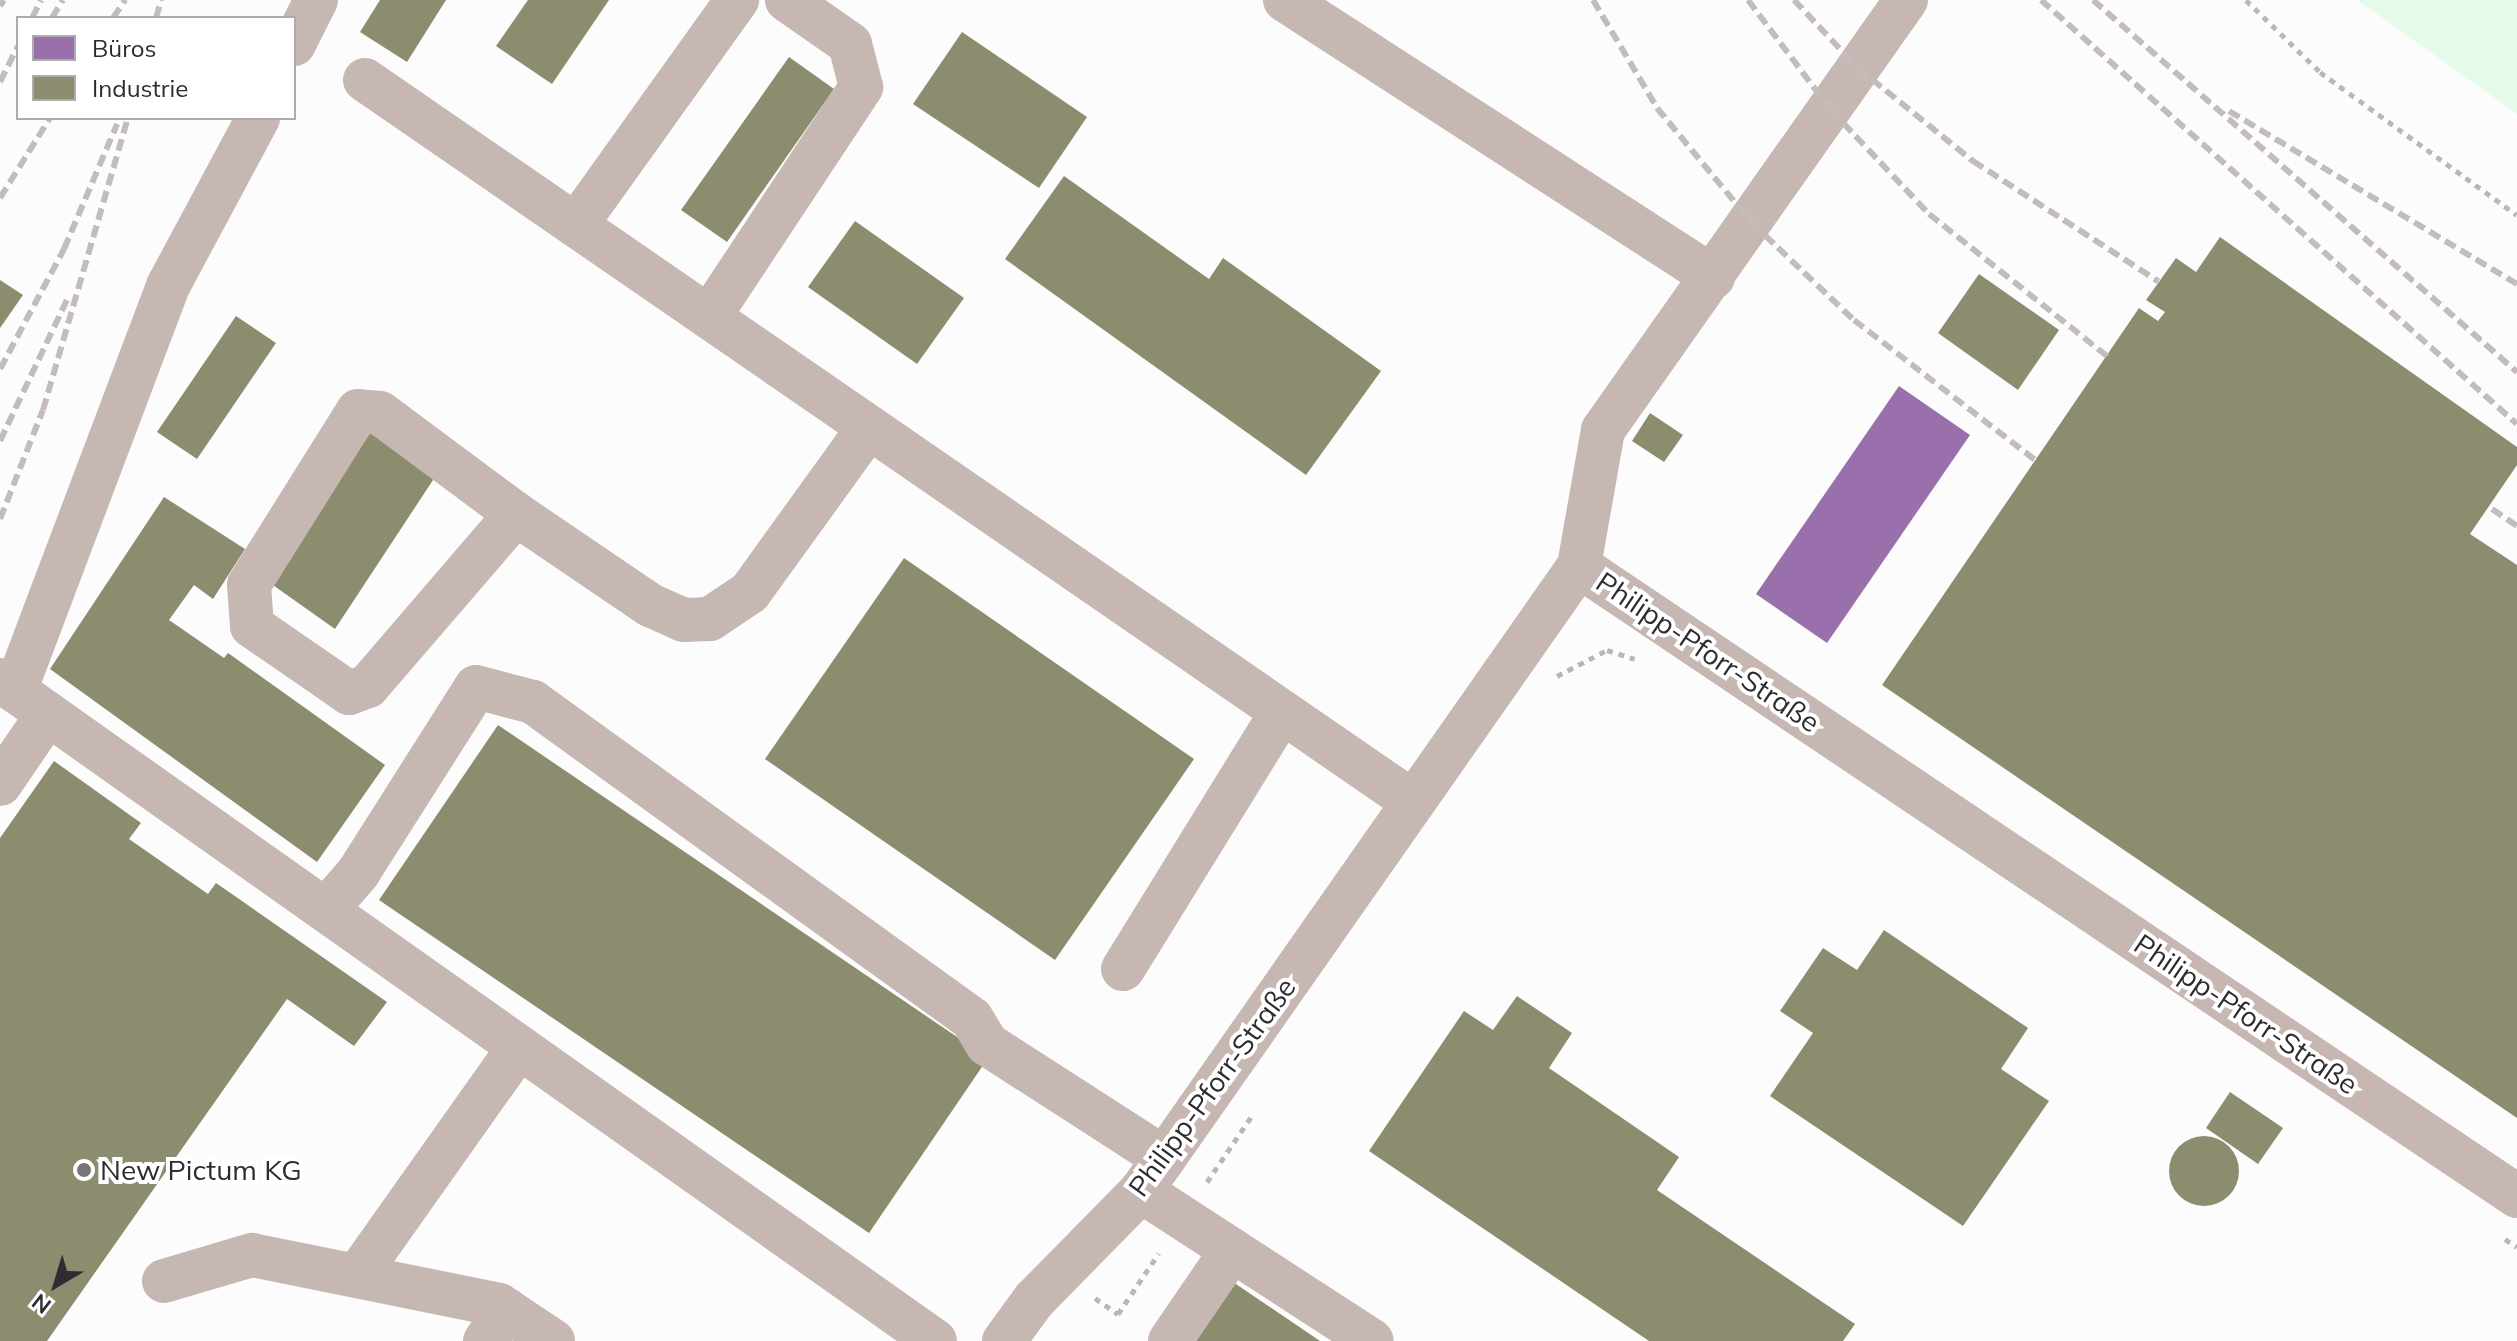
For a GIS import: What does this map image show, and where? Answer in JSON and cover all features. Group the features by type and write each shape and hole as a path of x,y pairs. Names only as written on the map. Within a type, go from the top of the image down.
{"street":[{"path":"296,40 316,0"},
{"path":"576,225 737,0"},
{"path":"709,317 861,87 850,44 787,0"},
{"path":"1285,0 1713,277"},
{"path":"1579,566 1603,430 1906,0"},
{"path":"365,80 1413,802"},
{"path":"0,784 21,695 168,286 257,120"},
{"path":"516,514 368,686 349,693 252,626 249,585 358,411 380,413 516,514 650,605 684,620 710,619 750,592 869,427"},
{"name":"Philipp-Pforr-Straße","path":"1004,1341 1047,1287 1153,1175 1579,566 2504,1213"},
{"path":"326,910 358,873 476,687 533,702 972,1019 987,1044 1153,1175 1182,1218 1372,1341"},
{"path":"21,695 935,1341"},
{"path":"1123,969 1282,712"},
{"path":"359,1273 519,1047"},
{"path":"1170,1341 1232,1250"},
{"path":"164,1281 252,1255 359,1273 496,1326 553,1341"}],"path":[{"path":"2246,0 2320,72 2517,215"},
{"path":"1547,687 1580,658 1607,650 1647,662"},
{"path":"1047,1287 1118,1314 1256,1109"},
{"path":"2504,1213 2517,1247"}],"green space":[{"path":"2357,0 2517,0 2517,114"}],"building: Büros":[{"path":"1899,386 1970,435 1827,643 1756,594"}],"building: Industrie":[{"path":"380,0 446,0 407,62 360,32"},
{"path":"528,0 609,0 552,84 496,46"},
{"path":"962,32 1087,117 1039,188 913,104"},
{"path":"789,57 834,89 727,242 681,210"},
{"path":"1064,176 1209,279 1223,258 1381,371 1306,475 1005,259"},
{"path":"855,221 964,298 917,364 808,287"},
{"path":"2220,237 2517,447 2517,465 2470,534 2517,565 2517,1118 1882,685 2139,308 2158,321 2165,312 2146,300 2176,258 2196,272"},
{"path":"1979,274 2059,330 2018,390 1938,333"},
{"path":"0,280 23,295 0,328"},
{"path":"236,316 276,343 197,459 157,432"},
{"path":"1650,413 1683,435 1664,462 1632,441"},
{"path":"372,430 435,477 335,629 270,583"},
{"path":"164,497 245,549 213,599 194,585 169,620 224,658 228,653 385,765 317,862 50,669"},
{"path":"904,558 1194,759 1055,960 765,759"},
{"path":"498,725 988,1058 869,1233 379,900"},
{"name":"New Pictum KG","path":"54,761 141,823 129,839 208,894 216,883 387,1002 354,1046 287,999 47,1341 0,1341 0,838"},
{"path":"1884,930 2028,1028 2001,1069 2049,1101 1963,1226 1770,1096 1813,1033 1780,1011 1823,948 1857,970"},
{"path":"1517,996 1572,1033 1549,1068 1679,1157 1657,1190 1855,1324 1843,1341 1649,1341 1369,1151 1464,1011 1493,1030"},
{"path":"2230,1092 2283,1128 2258,1164 2206,1128"},
{"path":"2204,1136 2229,1146 2239,1171 2229,1196 2204,1206 2179,1196 2169,1171 2179,1146"},
{"path":"1230,1280 1320,1341 1189,1341"}],"railway":[{"path":"0,6 4,0"},
{"path":"33,16 41,0"},
{"path":"53,16 63,0"},
{"path":"114,16 125,0"},
{"path":"157,16 161,0"},
{"path":"1593,0 1657,108 1752,223 1854,320 2039,463"},
{"path":"1748,0 1831,110 1929,214 2107,356"},
{"path":"1794,0 1858,68 1973,161 2158,281"},
{"path":"2041,0 2517,424"},
{"path":"2093,0 2517,372"},
{"path":"0,82 16,50"},
{"path":"2229,111 2517,284"},
{"path":"0,198 49,120"},
{"path":"0,519 43,410 127,120"},
{"path":"0,369 64,249 117,124"},
{"path":"0,441 67,300"},
{"path":"2492,509 2517,526"}],"place":[{"name":"New Pictum KG","path":"84,1170"}]}
